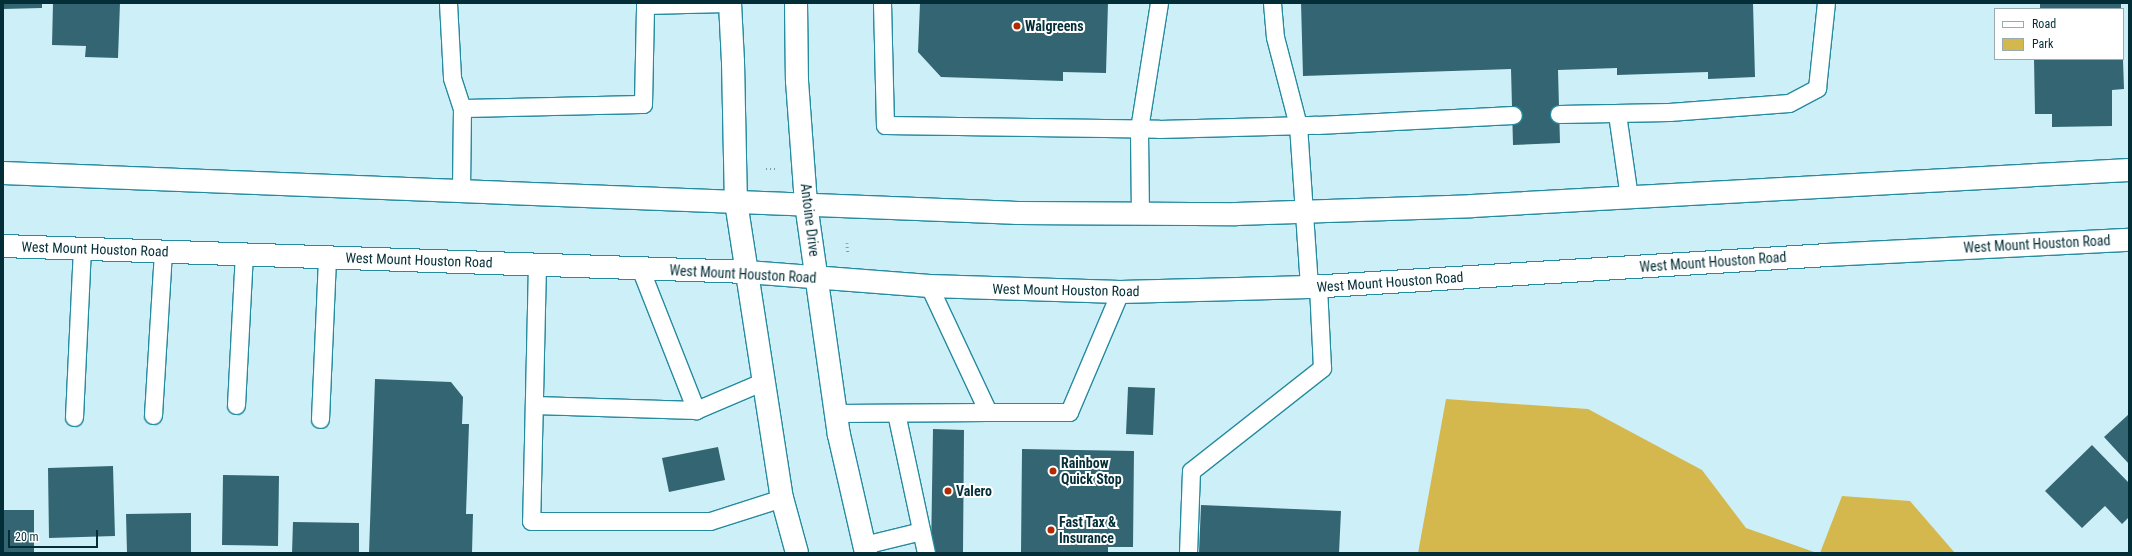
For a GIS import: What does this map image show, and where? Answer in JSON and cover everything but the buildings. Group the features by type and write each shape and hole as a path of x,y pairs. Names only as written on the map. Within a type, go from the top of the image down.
{"main road":[{"path":"728,3 733,62 736,202 782,498 797,553"},
{"name":"Antoine Drive","path":"796,3 797,81 806,204 818,278 836,413 865,549"},
{"path":"3,173 1018,213 1236,214 1472,206 2129,170"},
{"name":"West Mount Houston Road","path":"3,246 747,272 929,286 1120,292 1314,287 1828,255 2129,240"}],"lane":[{"path":"448,3 452,78 462,108 461,191"},
{"path":"462,108 643,104 645,4 728,3"},
{"path":"882,3 885,125 1139,128 1298,125 1513,115"},
{"path":"1140,214 1139,128 1159,3"},
{"path":"1188,553 1191,471 1322,368 1314,287 1303,212 1298,125 1276,37 1272,3"},
{"path":"1559,114 1668,112 1789,103 1818,88 1826,3"},
{"path":"1617,114 1629,197"},
{"path":"74,417 82,249"},
{"path":"153,415 163,252"},
{"path":"236,405 244,254"},
{"path":"320,419 327,257"},
{"path":"537,264 532,521 710,521 782,498"},
{"path":"640,268 696,410"},
{"path":"929,286 988,412"},
{"path":"836,413 1069,412 1120,292"},
{"path":"534,405 696,410 764,381"},
{"path":"896,413 926,553"},
{"path":"865,549 921,531"}],"path":[{"path":"766,169 780,169"},
{"path":"847,243 848,257"}],"green space":[{"path":"1446,399 1588,409 1702,470 1746,528 1817,553 1418,553"},
{"path":"1842,496 1910,501 1955,553 1820,553"}],"place":[{"name":"Walgreens","path":"1017,26"},
{"name":"Rainbow Quick Stop","path":"1053,471"},
{"name":"Valero","path":"948,491"},
{"name":"Fast Tax & Insurance","path":"1051,530"}]}
